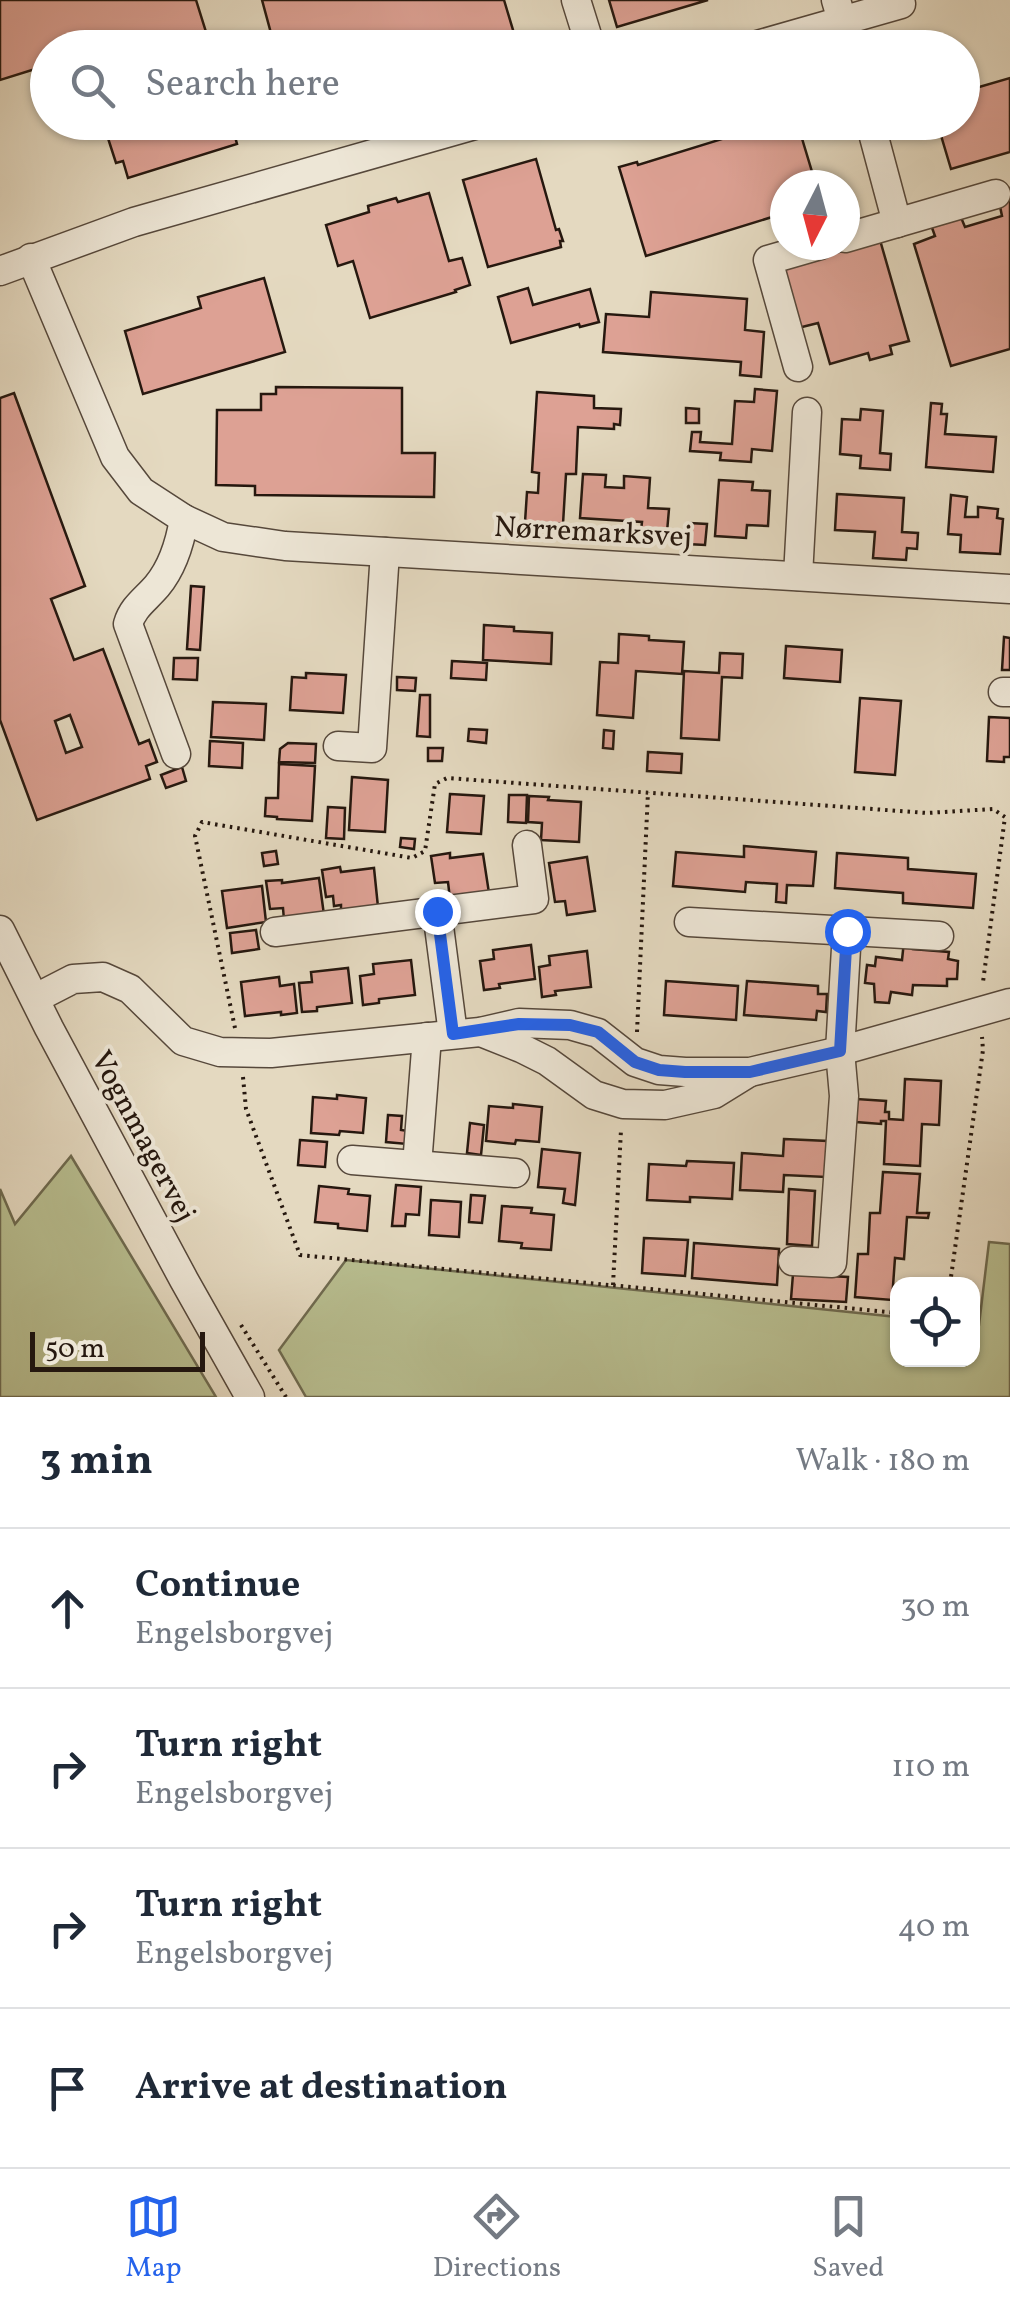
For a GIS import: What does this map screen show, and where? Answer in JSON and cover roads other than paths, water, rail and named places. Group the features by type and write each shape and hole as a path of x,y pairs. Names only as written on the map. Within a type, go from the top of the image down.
{"street":[{"path":"576,0 585,30"},
{"path":"791,30 839,10 900,4 900,0"},
{"path":"2,266 134,222 422,140"},
{"path":"875,140 897,223"},
{"path":"860,234 996,194"},
{"name":"Nørremarksvej","path":"31,258 115,457 141,490 184,520 224,537 286,546 1010,589"},
{"path":"770,259 798,367"},
{"path":"798,576 807,412"},
{"path":"176,754 128,624 132,611 160,584 180,544 184,520"},
{"path":"338,746 372,748 385,552"},
{"path":"275,932 534,899 527,845"},
{"path":"417,1165 453,1034 437,911"},
{"path":"689,922 940,936"},
{"name":"Vognmagervej","path":"0,930 76,1078 253,1397"},
{"path":"792,1261 832,1263 844,1096 840,1051 847,931"},
{"path":"36,998 73,978 104,977 130,989 183,1041 220,1052 271,1053 519,1024 570,1025 598,1032 635,1062 659,1070 750,1072 1010,1003"},
{"path":"453,1034 521,1048 547,1061 594,1095 623,1104 665,1104 714,1094 750,1072"},
{"path":"352,1160 515,1173"}]}
